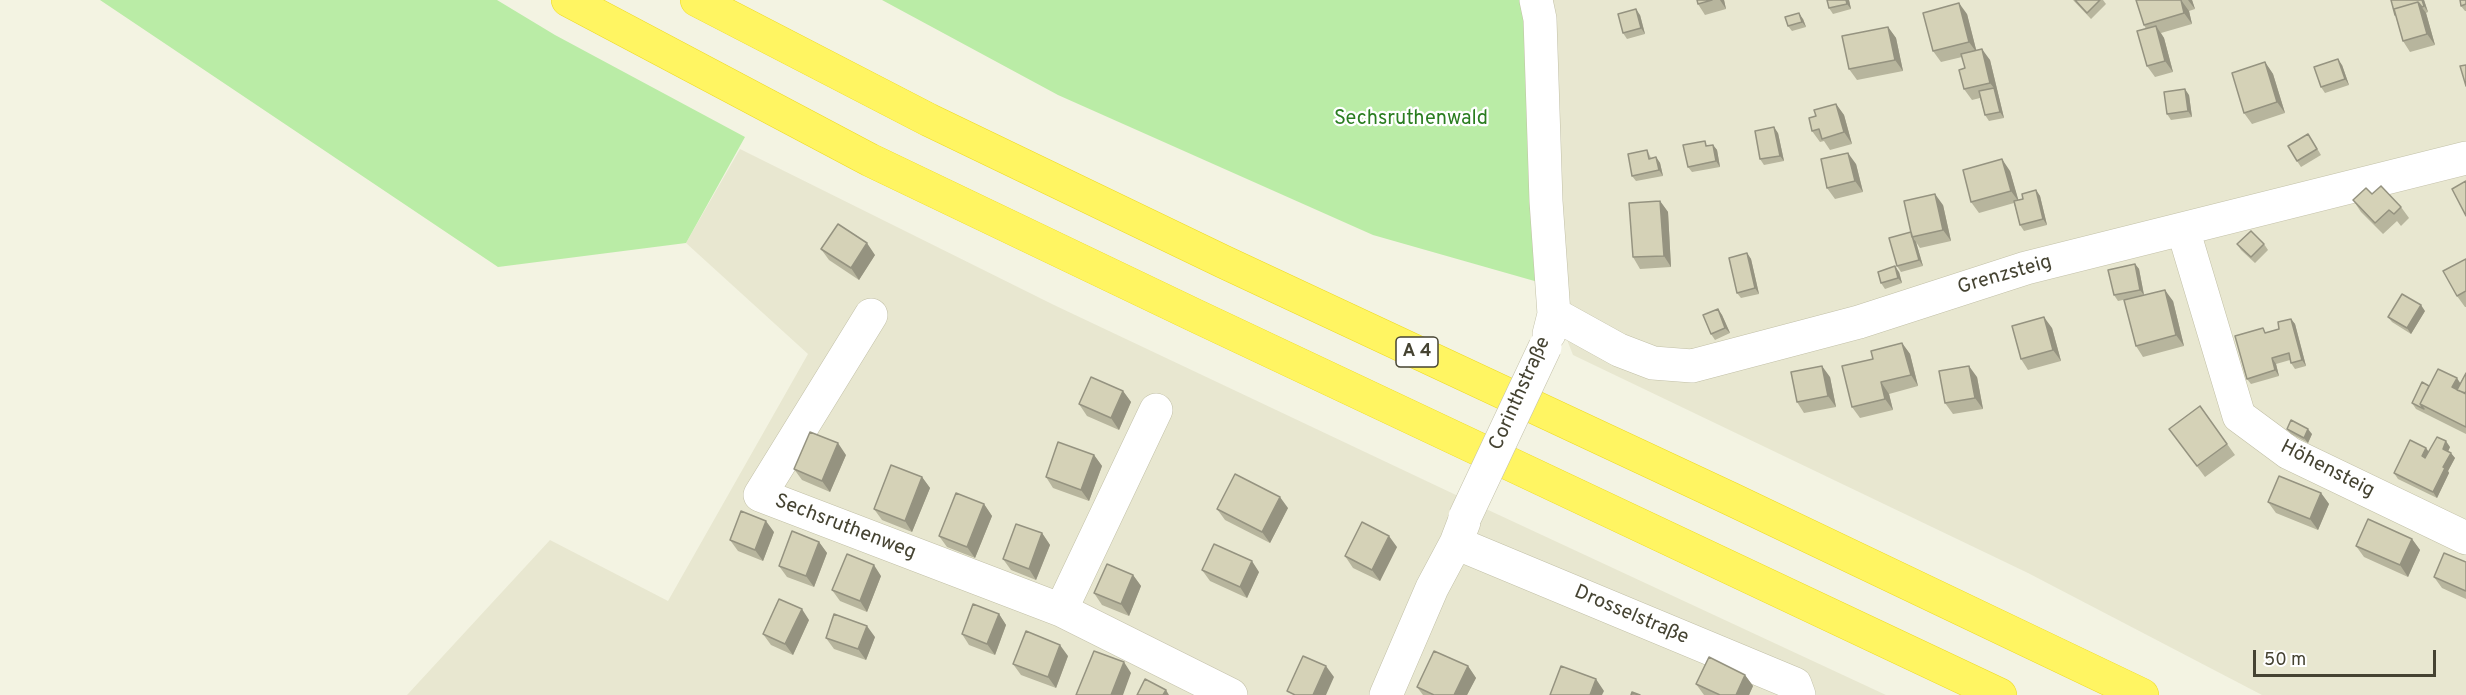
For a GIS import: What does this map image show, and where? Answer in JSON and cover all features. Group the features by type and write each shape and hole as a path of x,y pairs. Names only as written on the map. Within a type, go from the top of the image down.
{"highway":[{"path":"568,0 881,165 2000,695"},
{"name":"A 4","path":"698,0 960,136 2142,695"}],"street":[{"name":"Corinthstraße","path":"1386,695 1432,588 1545,347 1554,314 1546,201 1540,20 1536,0"},
{"name":"Grenzsteig","path":"1554,314 1619,350 1653,363 1692,366 1859,321 2026,268 2466,158"},
{"name":"Höhensteig","path":"2183,229 2239,416 2289,453 2466,538"},
{"name":"Sechsruthenweg","path":"871,315 760,495 1061,610 1231,695"},
{"path":"1061,610 1156,410"},
{"name":"Drosselstraße","path":"1461,530 1795,684 1799,695"}],"shaded area":[{"path":"1523,0 2466,0 2466,695 2262,695 2028,573 1573,355 1545,284"},
{"path":"740,149 1054,305 1886,695 407,695 550,540 668,601 808,354 686,243"}],"green space":[{"path":"100,0 497,0 555,35 745,137 686,243 498,267"},
{"name":"Sechsruthenwald","path":"882,0 1523,0 1545,284 1373,235 1058,95"}],"building":[{"path":"1697,0 1712,0 1698,4"},
{"path":"1827,0 1846,0 1847,4 1829,8"},
{"path":"2075,0 2100,0 2087,13"},
{"path":"2136,0 2181,0 2184,13 2144,25"},
{"path":"2391,0 2422,0 2424,6 2422,7 2418,2 2394,9 2395,15"},
{"path":"2460,0 2466,0 2466,4 2461,6"},
{"path":"2418,2 2427,34 2403,41 2394,9"},
{"path":"1959,3 1969,42 1933,51 1923,13"},
{"path":"1636,9 1641,28 1623,33 1618,14"},
{"path":"1799,13 1802,22 1788,26 1785,17"},
{"path":"2156,26 2165,61 2147,66 2137,31"},
{"path":"1888,27 1895,60 1849,69 1842,36"},
{"path":"1982,49 1990,83 1964,89 1959,70 1965,68 1961,54"},
{"path":"2338,59 2345,79 2321,87 2314,67"},
{"path":"2265,62 2277,102 2244,113 2232,73"},
{"path":"2466,65 2466,86 2460,66"},
{"path":"1994,88 2000,112 1985,115 1979,91"},
{"path":"2185,89 2188,111 2167,114 2164,92"},
{"path":"1836,104 1844,132 1822,139 1819,129 1812,131 1809,118 1816,116 1814,110"},
{"path":"1774,127 1780,156 1760,159 1755,131"},
{"path":"2308,134 2317,149 2297,161 2288,146"},
{"path":"1705,141 1706,146 1713,145 1716,161 1688,167 1683,145"},
{"path":"1647,150 1649,159 1656,157 1659,170 1632,176 1628,154"},
{"path":"1848,153 1855,181 1827,188 1821,159"},
{"path":"2002,159 2011,191 1971,202 1963,170"},
{"path":"2466,181 2466,216 2452,189"},
{"path":"2381,186 2401,207 2394,214 2389,210 2375,223 2353,200 2366,188 2372,194"},
{"path":"2036,190 2043,219 2020,225 2014,201 2023,199 2022,194"},
{"path":"1935,194 1943,230 1912,237 1904,201"},
{"path":"1660,201 1664,256 1633,257 1629,203"},
{"path":"838,224 867,243 851,268 821,249"},
{"path":"2251,231 2264,244 2251,257 2237,244"},
{"path":"1911,232 1919,260 1897,266 1889,238"},
{"path":"1747,253 1755,288 1737,293 1729,258"},
{"path":"2466,259 2466,291 2457,296 2443,271"},
{"path":"2135,264 2140,290 2114,295 2108,270"},
{"path":"1895,266 1898,278 1881,283 1878,272"},
{"path":"2165,290 2176,335 2136,346 2124,300"},
{"path":"2402,294 2421,305 2407,328 2388,317"},
{"path":"1718,309 1725,328 1711,334 1703,315"},
{"path":"2044,317 2053,350 2021,359 2012,326"},
{"path":"2291,319 2302,360 2291,363 2289,353 2272,358 2275,370 2247,379 2235,336 2263,328 2265,333 2279,329 2278,322"},
{"path":"1902,343 1911,375 1881,382 1885,399 1852,407 1842,366 1873,359 1871,351"},
{"path":"1822,366 1828,396 1797,402 1791,372"},
{"path":"1969,366 1975,398 1945,403 1939,371"},
{"path":"2438,369 2457,378 2452,387 2466,394 2466,427 2420,404"},
{"path":"2466,373 2466,391 2465,393 2457,390"},
{"path":"1091,377 1123,391 1111,418 1079,404"},
{"path":"2422,382 2429,386 2420,404 2424,409 2412,403"},
{"path":"2200,406 2227,444 2197,466 2169,429"},
{"path":"2291,420 2308,429 2304,438 2287,429"},
{"path":"810,432 838,443 822,481 794,469"},
{"path":"2437,437 2446,441 2443,449 2451,453 2433,492 2394,473 2410,440 2426,448 2422,456 2425,458"},
{"path":"1058,442 1094,455 1081,490 1046,477"},
{"path":"891,465 922,477 905,521 874,509"},
{"path":"1235,474 1280,497 1262,532 1217,509"},
{"path":"2279,476 2321,493 2310,519 2268,502"},
{"path":"956,493 984,504 967,547 939,536"},
{"path":"741,511 766,521 755,550 730,540"},
{"path":"2368,519 2412,539 2400,565 2356,546"},
{"path":"1362,522 1389,536 1372,570 1345,556"},
{"path":"1016,524 1042,533 1029,569 1003,559"},
{"path":"792,531 819,542 806,576 779,566"},
{"path":"1214,544 1252,561 1240,587 1202,570"},
{"path":"2444,553 2466,562 2466,591 2434,577"},
{"path":"847,554 874,565 860,601 832,590"},
{"path":"1107,564 1133,575 1121,604 1094,593"},
{"path":"779,599 802,609 785,644 763,634"},
{"path":"973,604 999,614 987,644 962,634"},
{"path":"834,614 867,626 858,649 826,638"},
{"path":"1026,631 1060,645 1048,677 1013,664"},
{"path":"1094,651 1124,662 1111,695 1076,695"},
{"path":"1434,651 1468,666 1454,695 1434,695 1417,687"},
{"path":"1303,656 1326,666 1313,695 1295,695 1287,691"},
{"path":"1709,657 1745,675 1736,695 1720,695 1696,684"},
{"path":"1561,666 1596,679 1590,695 1550,695"},
{"path":"1145,679 1166,690 1163,695 1137,695"}]}
